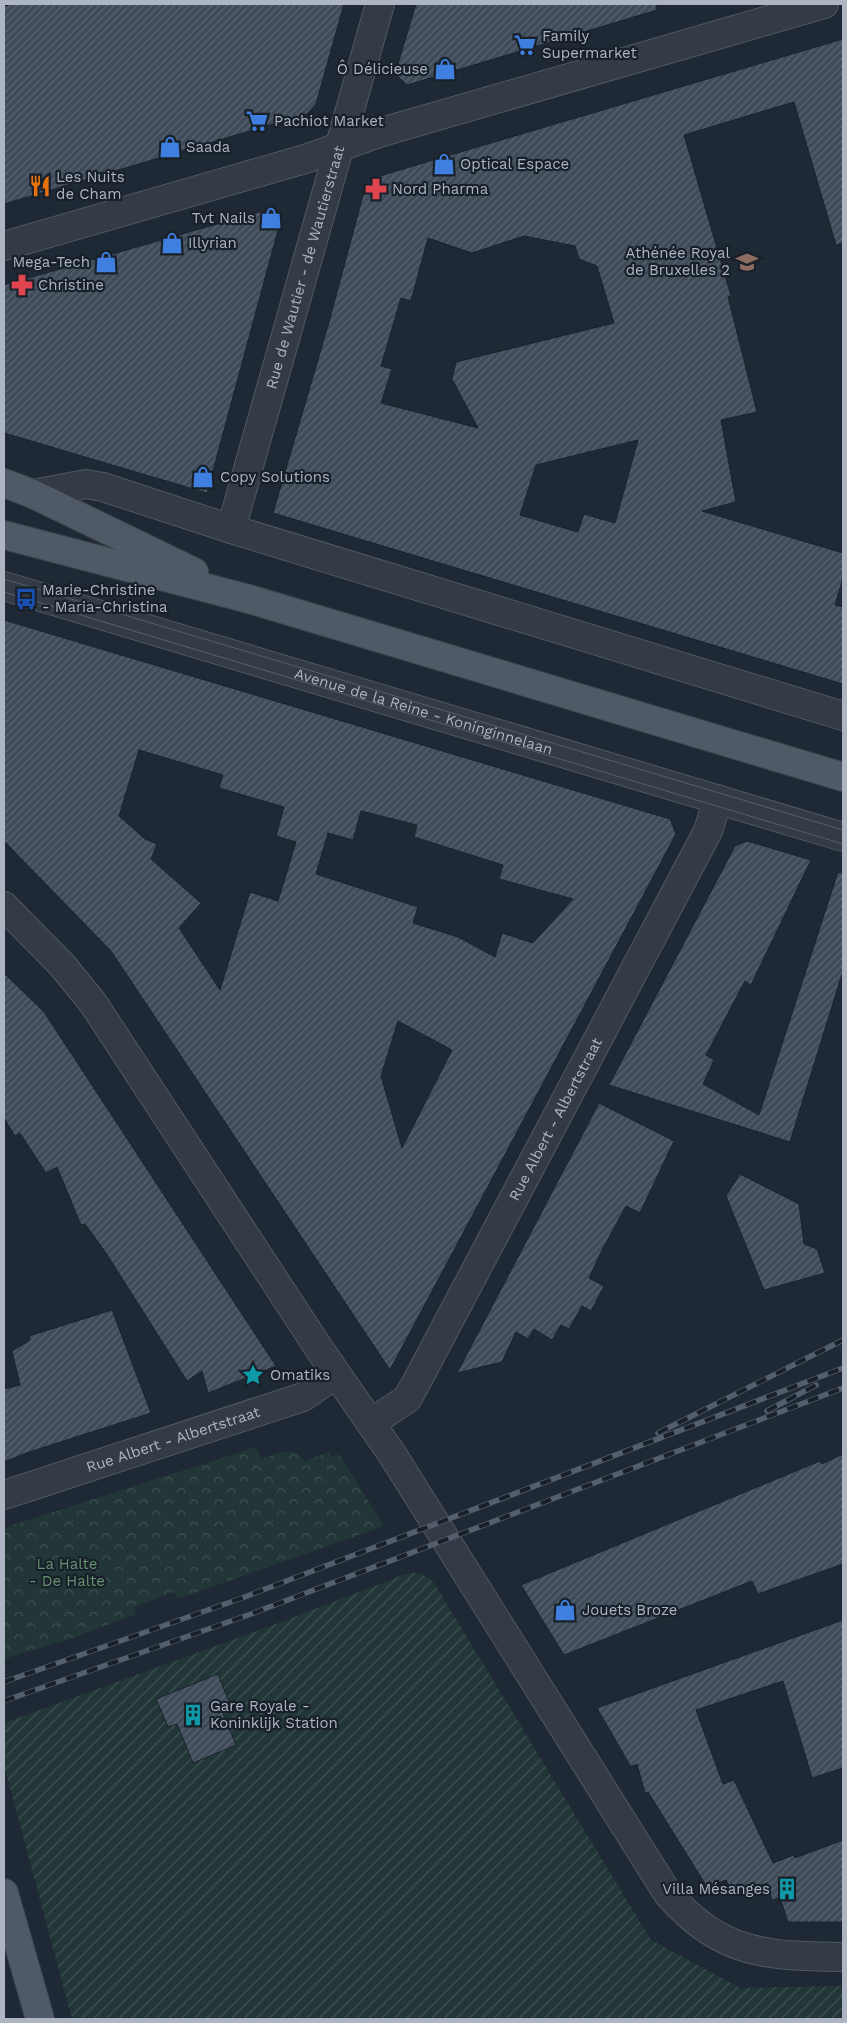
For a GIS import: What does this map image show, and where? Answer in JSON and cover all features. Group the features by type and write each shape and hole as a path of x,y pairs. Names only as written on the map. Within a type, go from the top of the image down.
{"main road":[{"path":"4,484 33,494 249,599"},
{"path":"4,535 249,599 843,777"},
{"path":"4,1892 40,2019"}],"street":[{"name":"Rue de Wautier - de Wautierstraat","path":"230,529 380,4"},
{"path":"4,246 305,159 382,132 824,4"},
{"path":"33,494 86,484 103,487 230,529 843,716"},
{"name":"Avenue de la Reine - Koninginnelaan","path":"4,586 843,837"},
{"name":"Rue Albert - Albertstraat","path":"371,1424 407,1399 415,1385 708,831 718,799"},
{"path":"4,906 62,965 89,997 336,1374 392,1454 668,1894 703,1927 745,1948 786,1956 843,1957"},
{"name":"Rue Albert - Albertstraat","path":"4,1495 304,1397 336,1374"}],"green space":[{"name":"La Halte - De Halte","path":"256,1447 261,1459 284,1451 294,1453 305,1461 329,1452 331,1457 339,1454 384,1526 178,1599 174,1592 134,1607 136,1614 70,1639 4,1659 4,1528"},
{"path":"412,1573 424,1575 434,1583 651,1940 740,1988 843,1986 843,2019 72,2019 4,1765 4,1723"}],"building":[{"path":"8,4 344,4 316,104 307,114 4,204 4,5 8,6"},
{"path":"416,4 656,4 657,10 407,85 395,74"},
{"path":"843,39 843,243 836,245 794,102 684,135 731,296 728,297 757,412 721,420 736,502 702,511 843,553 843,578 835,605 843,607 843,684 273,513 329,322 365,188 376,177","holes":["524,236 575,246 579,259 597,266 614,323 456,362 452,379 478,428 381,403 392,369 381,366 401,298 411,301 428,238 472,253","638,440 615,523 584,514 578,532 520,515 536,465"]},
{"path":"270,209 281,219 207,493 4,433 4,285"},
{"path":"4,620 670,819 676,834 390,1370 111,951 4,841","holes":["139,750 223,775 219,788 284,807 276,836 296,842 278,901 250,892 220,990 179,928 201,903 151,859 157,844 145,839 119,816","361,811 417,825 414,837 503,865 499,879 573,899 533,943 502,933 495,957 458,937 413,923 418,907 316,874 328,833 353,840","398,1021 452,1050 402,1148 381,1076"]},
{"path":"747,841 811,860 751,985 745,981 706,1055 714,1060 703,1084 759,1115 838,872 843,873 843,971 790,1142 609,1085 735,846"},
{"path":"4,973 44,1012 276,1366 208,1393 202,1371 187,1381 106,1253 85,1224 81,1225 57,1167 46,1173 20,1133 15,1136 4,1118"},
{"path":"599,1103 674,1141 640,1213 626,1206 600,1254 589,1278 604,1286 591,1311 582,1306 569,1329 561,1325 552,1340 534,1329 528,1339 516,1332 502,1362 457,1373"},
{"path":"740,1174 799,1204 804,1244 817,1249 825,1273 764,1290 726,1196"},
{"path":"112,1310 151,1413 26,1453 4,1462 4,1389 20,1385 12,1351 30,1340 29,1336"},
{"path":"843,1454 843,1564 758,1594 752,1581 564,1655 521,1585 820,1461 822,1464"},
{"path":"843,1620 843,1768 812,1778 783,1681 696,1710 723,1784 734,1780 773,1863 794,1855 795,1858 843,1840 843,1922 788,1922 780,1898 772,1900 767,1883 733,1895 726,1880 707,1887 648,1792 645,1793 637,1764 631,1767 597,1708"},
{"name":"Gare Royale - Koninklijk Station","path":"218,1674 229,1702 220,1706 236,1745 193,1763 177,1724 168,1727 156,1699"}],"tram line":[{"path":"4,579 843,830"},
{"path":"4,592 843,844"}],"railway":[{"path":"658,1433 843,1340"},
{"path":"4,1682 242,1598 843,1368"},
{"path":"767,1411 816,1385"},
{"path":"4,1701 251,1614 843,1388"}],"place":[{"name":"Family Supermarket","path":"525,45"},
{"name":"Ô Délicieuse","path":"445,69"},
{"name":"Pachiot Market","path":"257,121"},
{"name":"Saada","path":"170,147"},
{"name":"Optical Espace","path":"444,164"},
{"name":"Les Nuits de Cham","path":"40,186"},
{"name":"Nord Pharma","path":"376,189"},
{"name":"Tvt Nails","path":"271,218"},
{"name":"Illyrian","path":"172,243"},
{"name":"Mega-Tech","path":"106,262"},
{"name":"Athénée Royal de Bruxelles 2","path":"747,262"},
{"name":"Christine","path":"22,285"},
{"name":"Copy Solutions","path":"203,477"},
{"name":"Marie-Christine - Maria-Christina","path":"26,599"},
{"name":"Omatiks","path":"253,1375"},
{"name":"Jouets Broze","path":"565,1610"},
{"name":"Gare Royale - Koninklijk Station","path":"193,1715"},
{"name":"Villa Mésanges","path":"787,1889"}]}
